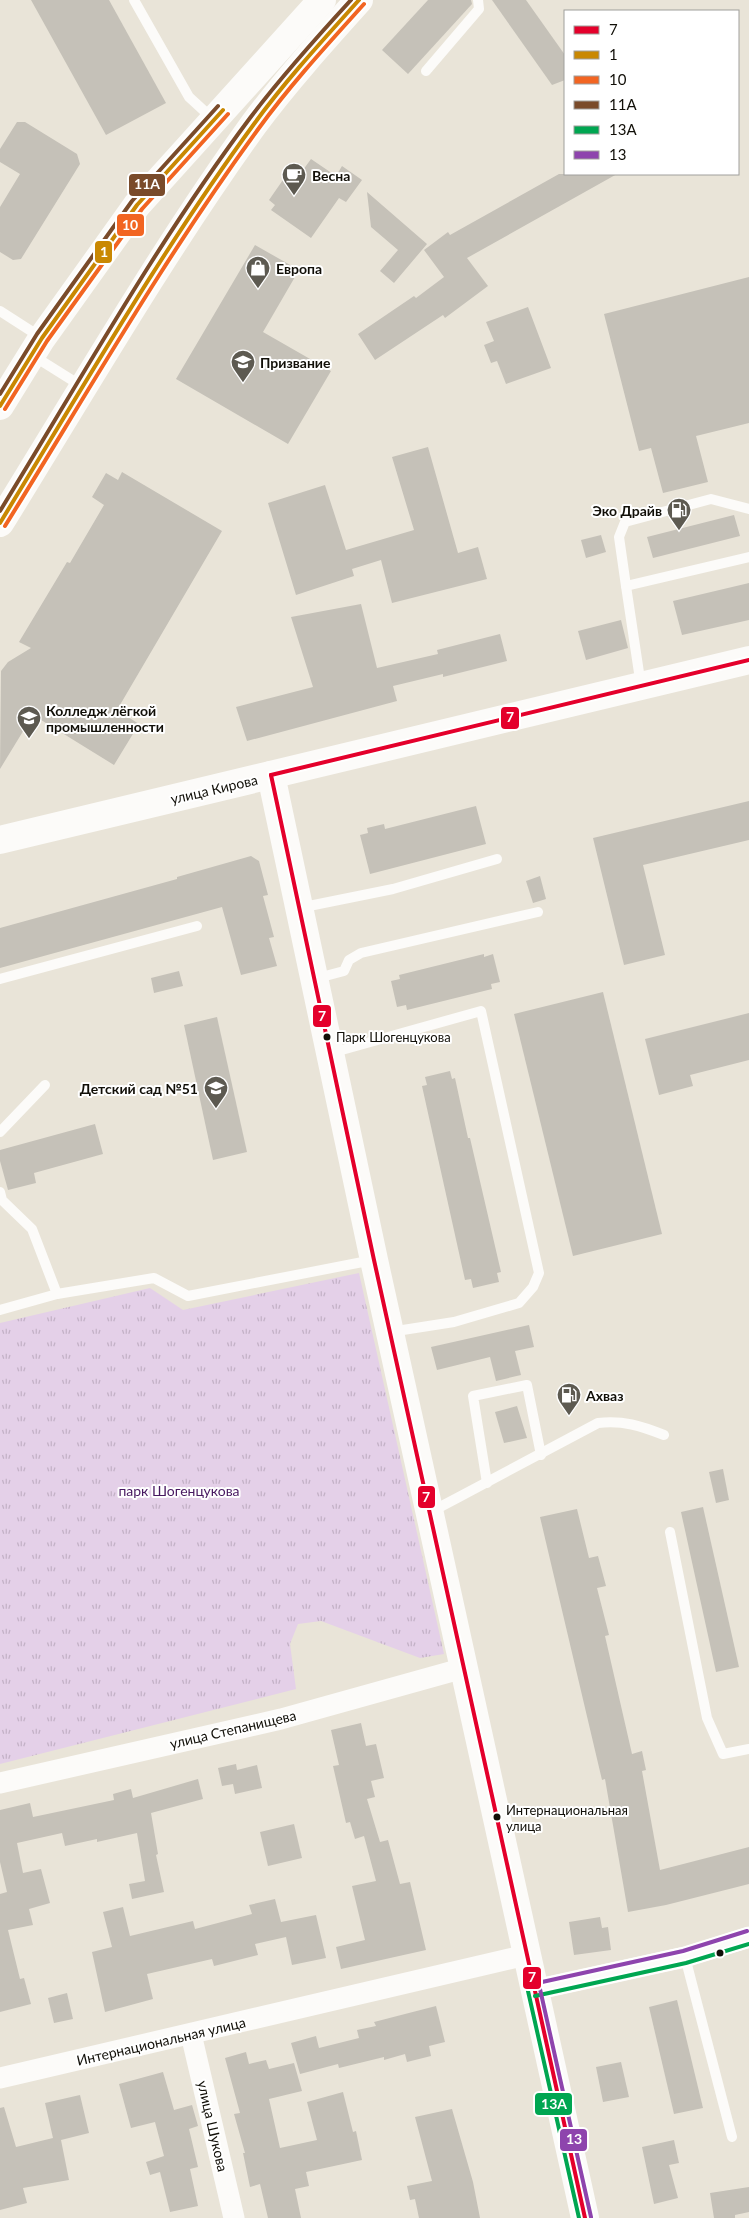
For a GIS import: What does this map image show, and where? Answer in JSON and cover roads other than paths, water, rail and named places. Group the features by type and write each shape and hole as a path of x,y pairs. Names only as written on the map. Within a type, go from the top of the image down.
{"main road":[{"path":"0,406 37,347 137,205 322,0"},
{"path":"0,523 194,212 256,123 324,38 359,0"},
{"name":"улица Кирова","path":"0,840 749,660"},
{"path":"271,776 428,1508 585,2218"}],"street":[{"name":"улица Степанищева","path":"0,1783 281,1718 464,1668"},
{"path":"534,1990 685,1957 747,1941"},
{"name":"Интернациональная улица","path":"0,2078 526,1955"},
{"name":"улица Шукова","path":"192,2034 234,2218"}],"lane":[{"path":"134,0 189,97 214,120"},
{"path":"426,71 479,10 478,0"},
{"path":"0,311 37,347 84,388"},
{"path":"641,686 619,537 625,522 711,499 749,509"},
{"path":"626,586 749,558"},
{"path":"299,908 393,889 497,859"},
{"path":"314,979 344,971 349,960 361,953 538,912"},
{"path":"0,980 197,926"},
{"path":"330,1054 481,1011 527,1211 539,1273 533,1287 519,1303 454,1322 390,1332"},
{"path":"0,1132 45,1085"},
{"path":"0,1192 2,1200 32,1228 58,1294"},
{"path":"0,1310 58,1294 154,1278 188,1296 374,1260"},
{"path":"487,1483 473,1396 527,1385 541,1454"},
{"path":"428,1508 440,1507 598,1423 615,1421 633,1423 664,1435"},
{"path":"670,1532 707,1718 723,1754 749,1749"},
{"path":"685,1957 732,2137"}],"place":[{"name":"Весна","path":"294,196"},
{"name":"Европа","path":"258,289"},
{"name":"Призвание","path":"243,383"},
{"name":"Эко Драйв","path":"679,531"},
{"name":"Колледж лёгкой промышленности","path":"29,739"},
{"name":"Парк Шогенцукова","path":"327,1037"},
{"name":"Детский сад №51","path":"216,1109"},
{"name":"Ахваз","path":"569,1416"},
{"name":"Интернациональная улица","path":"497,1817"}],"park label":[{"name":"парк Шогенцукова","path":"179,1490"}]}
